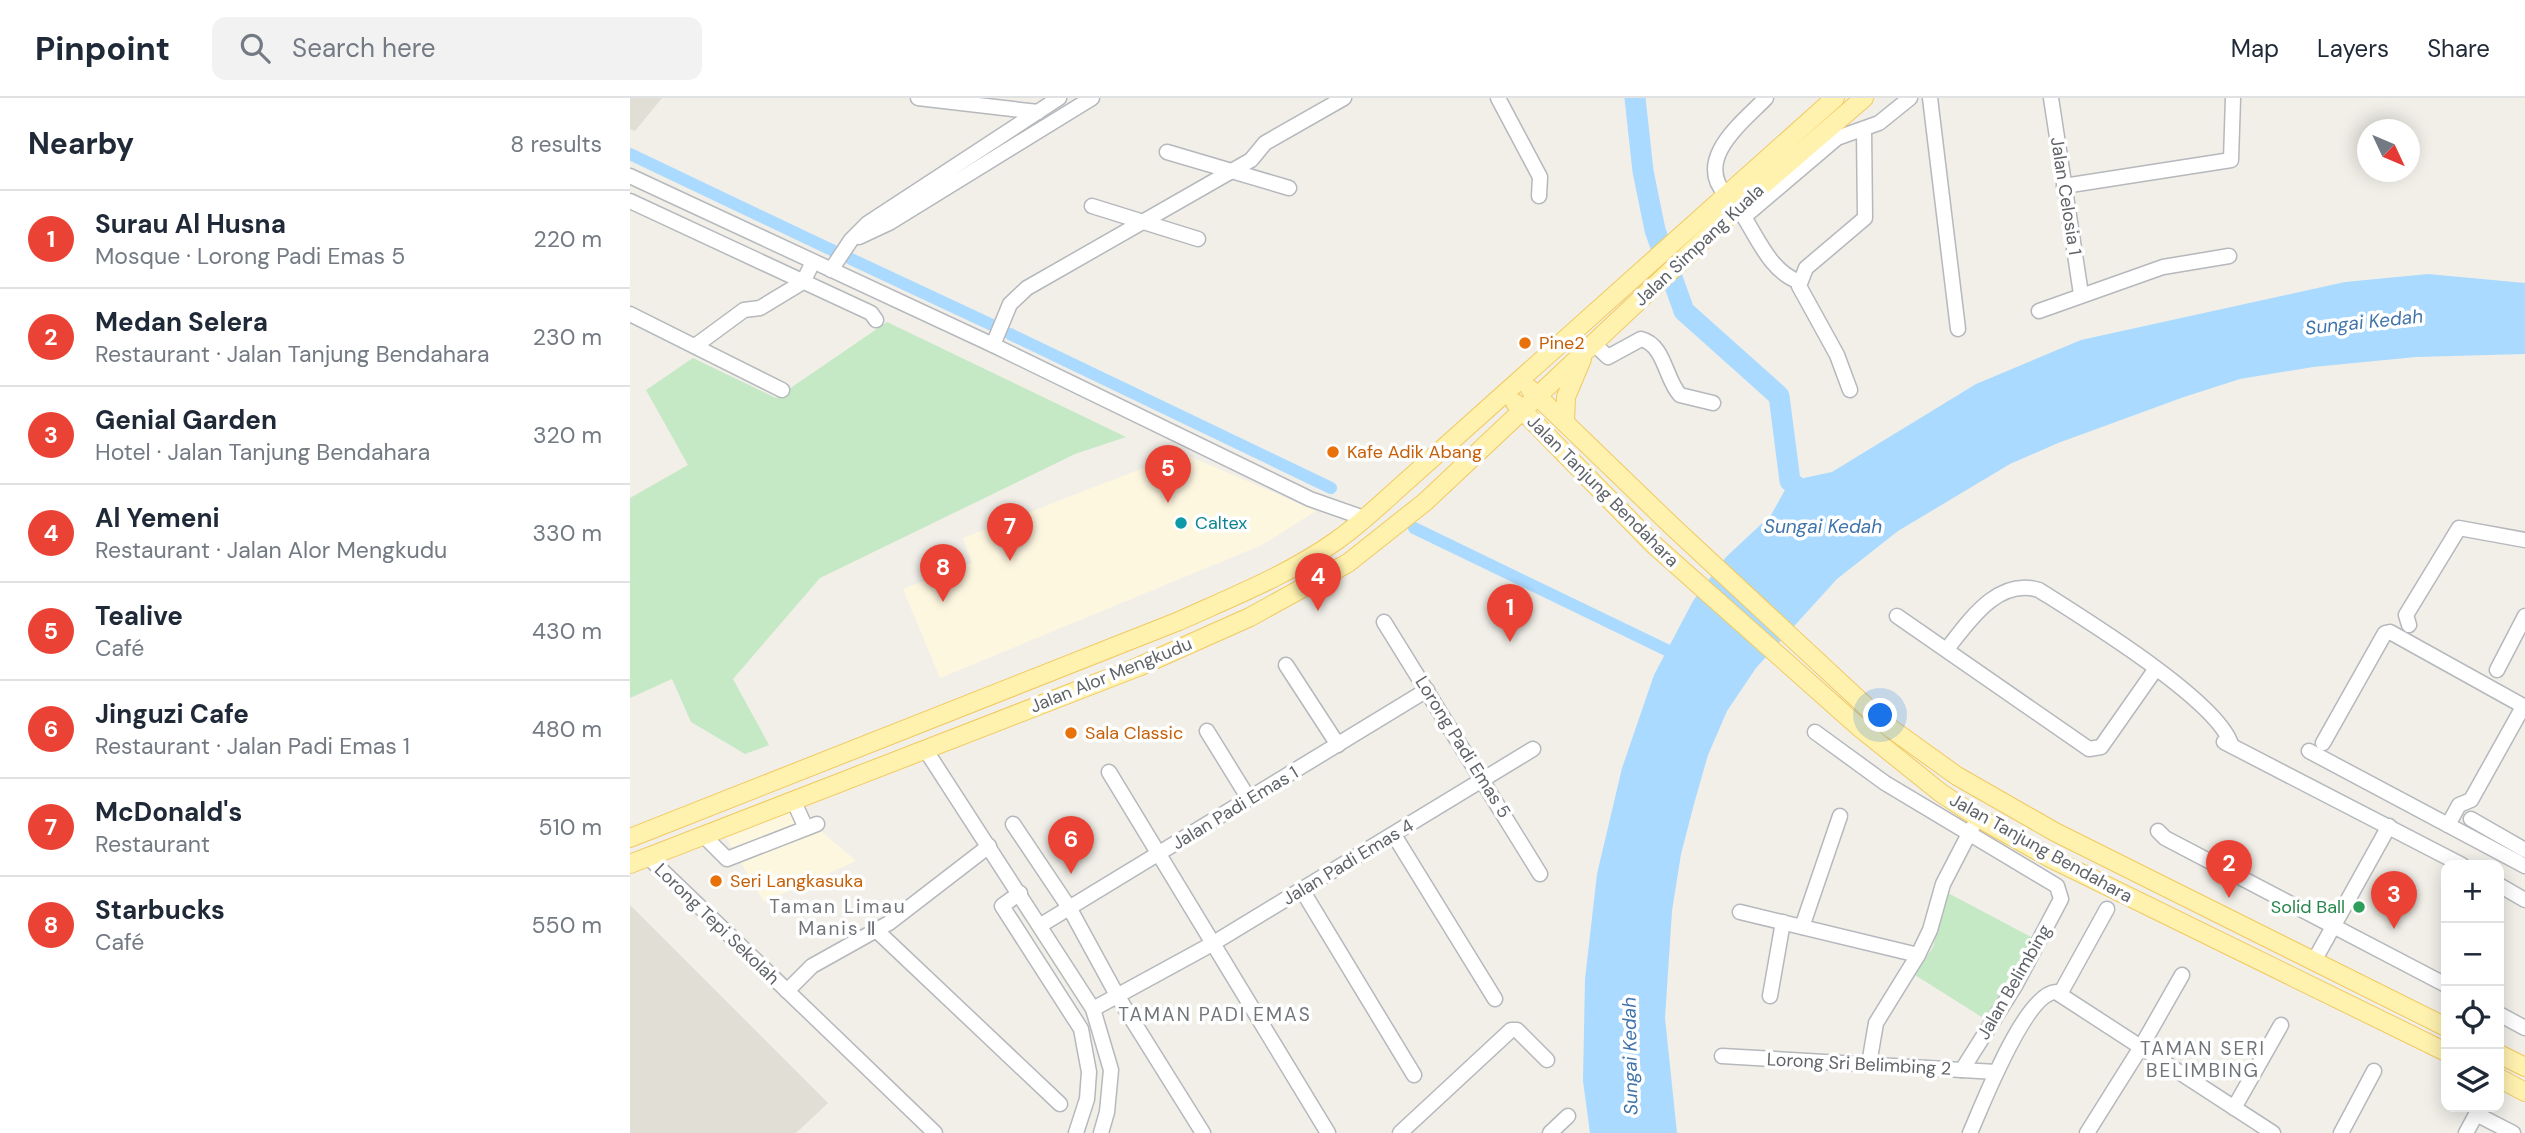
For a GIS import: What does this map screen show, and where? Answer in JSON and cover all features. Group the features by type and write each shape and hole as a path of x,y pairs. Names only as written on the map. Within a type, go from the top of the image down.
{"main road":[{"name":"Jalan Simpang Kuala","path":"1519,378 1675,241 1801,125 1835,98"},
{"name":"Jalan Simpang Kuala","path":"1538,396 1659,282 1738,215 1813,140 1864,98"},
{"path":"1565,423 1566,397 1589,349"},
{"name":"Jalan Alor Mengkudu","path":"630,837 1179,621 1265,583 1321,551 1364,518 1519,378"},
{"name":"Jalan Tanjung Bendahara","path":"1519,378 1827,671 1896,733 1946,769 1997,801 2128,869 2441,1024"},
{"name":"Jalan Tanjung Bendahara","path":"1504,393 1653,544 1837,708 1918,776 1977,817 2116,891 2441,1050"},
{"name":"Jalan Alor Mengkudu","path":"630,864 1139,667 1250,617 1348,563 1372,545 1425,502 1538,396"},
{"path":"1502,431 1521,430 1550,438"},
{"path":"881,739 900,744 901,752 896,760"},
{"path":"2116,891 2128,869"},
{"path":"2504,1056 2525,1067"},
{"path":"2504,1082 2525,1092"}],"street":[{"path":"918,98 1038,111"},
{"path":"831,270 851,240 868,223 1059,98"},
{"path":"851,240 889,223 1092,98"},
{"path":"993,345 1010,304 1018,295 1251,160 1265,143 1344,98"},
{"path":"1498,98 1540,177 1539,195"},
{"path":"1726,195 1716,177 1717,157 1723,142 1766,98"},
{"path":"1800,282 1787,277 1774,265 1738,215 1837,138 1886,118 1910,98"},
{"path":"1930,98 1958,329"},
{"name":"Jalan Celosia 1","path":"2051,98 2081,294"},
{"path":"2064,186 2231,160 2233,98"},
{"path":"1850,390 1828,338 1804,298 1800,282 1806,268 1865,218 1864,129"},
{"path":"1167,152 1289,188"},
{"path":"630,176 993,345 1310,499 1364,518"},
{"path":"630,201 870,313 876,320"},
{"path":"1091,206 1198,239"},
{"path":"2039,311 2163,267 2229,256"},
{"path":"695,346 744,310 760,308 803,282 813,262"},
{"path":"630,314 782,390"},
{"path":"1589,349 1608,358 1641,339 1647,340 1664,363 1679,395 1713,403"},
{"path":"2409,625 2406,615 2459,528 2525,540"},
{"path":"1947,649 1985,605 2015,587 2028,586 2039,590 2193,695 2227,733 2227,743 2453,860"},
{"path":"1898,616 2089,749 2101,747 2155,670"},
{"path":"2497,670 2525,616"},
{"name":"Lorong Padi Emas 5","path":"1384,622 1485,780 1540,874"},
{"path":"2323,743 2385,633 2390,632 2524,707 2471,800 2459,805 2448,825"},
{"path":"1286,665 1338,745"},
{"name":"Jalan Padi Emas 1","path":"1041,925 1427,690"},
{"path":"1207,731 1249,799"},
{"path":"1815,732 1885,783 1968,835"},
{"path":"925,749 1093,1009 1111,1070 1107,1112 1101,1133"},
{"name":"Jalan Padi Emas 4","path":"1093,1009 1212,944 1533,749"},
{"path":"2309,751 2525,866"},
{"path":"1110,772 1328,1133"},
{"path":"704,835 727,859 811,826 793,800"},
{"path":"2463,833 2471,819 2471,800"},
{"path":"1802,927 1840,816"},
{"path":"1868,1064 1876,1023 1918,955 1930,930 1943,884 1977,817"},
{"path":"2471,819 2525,850"},
{"path":"1013,824 1070,909 1118,997 1203,1133"},
{"path":"2314,961 2389,826"},
{"path":"2158,831 2165,838 2441,982"},
{"path":"1394,835 1494,999"},
{"name":"Jalan Belimbing","path":"1962,1070 2015,986 2061,899 2057,886 1968,835"},
{"path":"787,991 820,961 876,930 989,846"},
{"name":"Lorong Tepi Sekolah","path":"648,857 935,1133"},
{"path":"2504,888 2525,900"},
{"path":"1302,890 1414,1076"},
{"path":"1020,893 1002,906 1082,1029 1089,1072 1087,1099 1076,1133"},
{"name":"Jalan Belimbing","path":"1970,1133 1996,1072 2040,1000 2050,993 2060,994 2107,909"},
{"path":"1740,912 1918,955"},
{"path":"1770,996 1783,922"},
{"path":"876,930 1060,1104"},
{"path":"2088,1133 2182,975"},
{"path":"2060,994 2273,1133"},
{"path":"2504,1017 2525,1028"},
{"path":"2234,1108 2281,1025"},
{"path":"1400,1133 1511,1030 1517,1030 1547,1060"},
{"name":"Lorong Sri Belimbing 2","path":"1721,1056 1996,1072"},
{"path":"2341,1133 2374,1071"},
{"path":"2466,1133 2477,1112"},
{"path":"2481,1112 2513,1133"},
{"path":"1549,1133 1567,1116"}],"shaded area":[{"path":"630,98 662,98 635,131 630,129"},
{"path":"1182,453 1316,511 1262,545 940,678 903,589 972,563 963,538"},
{"path":"793,807 856,861 764,902 724,834"},
{"path":"630,905 828,1103 796,1133 630,1133"}],"green space":[{"path":"887,322 1126,437 1075,454 820,578 733,679 769,745 745,754 691,722 672,679 630,698 630,498 688,465 646,390 693,358 776,398"},
{"path":"1948,893 2033,938 1985,1019 1915,975 1933,947"}],"water":[{"name":"Sungai Kedah","path":"2428,274 2525,283 2525,354 2416,357 2313,367 2240,379 2184,397 2058,443 2010,464 1898,531 1837,579 1756,668 1727,711 1708,755 1681,854 1672,911 1665,1018 1677,1133 1590,1133 1583,1081 1585,979 1597,874 1622,768 1654,675 1693,601 1726,557 1771,515 1790,481 1832,472 1976,384 2081,340 2345,282"}],"waterway":[{"path":"1635,98 1643,171 1655,230 1684,311 1779,396 1790,481 1810,499"},
{"path":"630,154 838,253"},
{"path":"851,259 992,325"},
{"path":"1010,334 1331,488"},
{"path":"1414,528 1679,656"}],"place":[{"name":"Pine2","path":"1525,343"},
{"name":"Kafe Adik Abang","path":"1333,452"},
{"name":"Tealive","path":"1168,503"},
{"name":"Caltex","path":"1181,523"},
{"name":"McDonald's","path":"1010,561"},
{"name":"Starbucks","path":"943,602"},
{"name":"Al Yemeni","path":"1318,611"},
{"name":"Surau Al Husna","path":"1510,642"},
{"name":"Sala Classic","path":"1071,733"},
{"name":"Jinguzi Cafe","path":"1071,874"},
{"name":"Seri Langkasuka","path":"716,881"},
{"name":"Medan Selera","path":"2229,898"},
{"name":"Solid Ball","path":"2359,907"},
{"name":"Genial Garden","path":"2394,929"}],"district":[{"name":"Taman Limau Manis Ⅱ","path":"838,917"},
{"name":"TAMAN PADI EMAS","path":"1215,1014"},
{"name":"TAMAN SERI BELIMBING","path":"2203,1059"}]}
